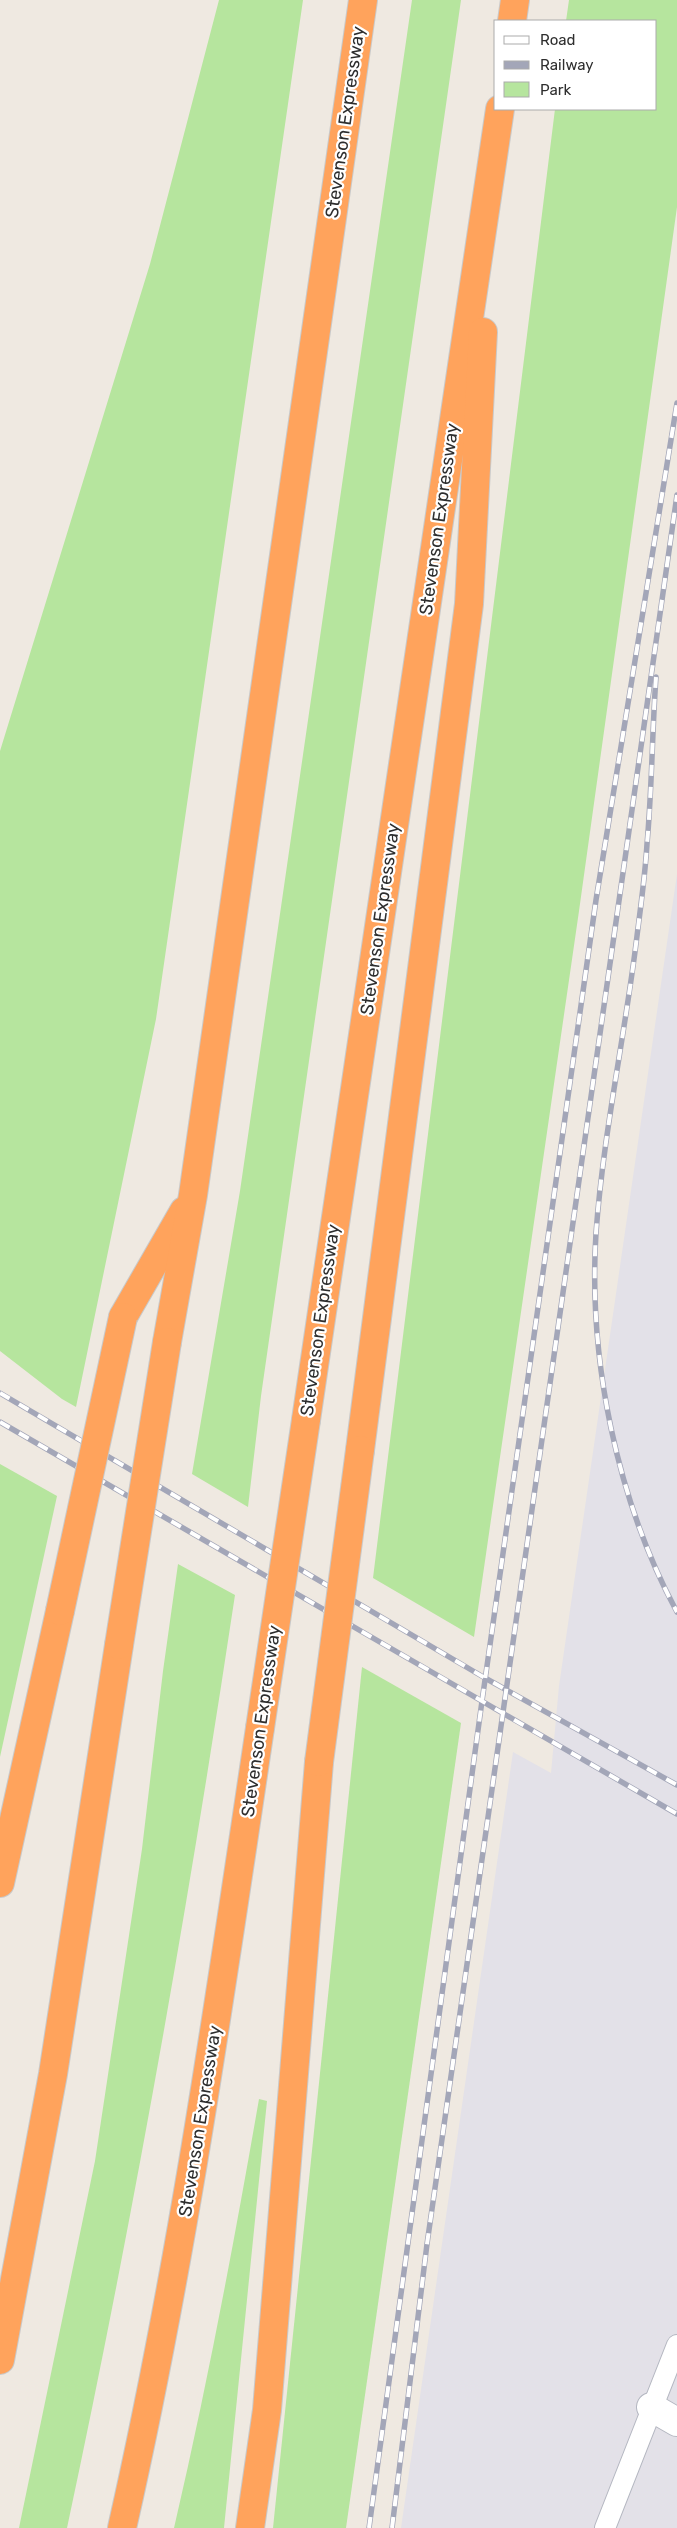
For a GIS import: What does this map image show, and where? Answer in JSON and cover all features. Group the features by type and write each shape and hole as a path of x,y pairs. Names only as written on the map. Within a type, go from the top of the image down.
{"highway":[{"name":"Stevenson Expressway","path":"0,2360 53,2074 167,1342 193,1195 363,0"},
{"path":"512,20 515,0"},
{"name":"Stevenson Expressway","path":"122,2528 137,2464 197,2149 500,110"},
{"path":"250,2528 267,2410 319,1762 469,604 492,166"},
{"path":"0,1883 123,1317 193,1195"}],"street":[{"path":"652,2408 677,2422"}],"lane":[{"path":"605,2528 677,2345"}],"shaded area":[{"path":"677,874 677,2528 401,2528 513,1752 551,1773 559,1686"}],"green space":[{"path":"219,0 303,0 156,1019 76,1407 62,1399 0,1351 0,751 150,264"},
{"path":"412,0 461,0 261,1396 248,1507 192,1474 240,1191"},
{"path":"569,0 677,0 677,207 579,911 474,1637 373,1578 555,110 657,110 657,20 566,20"},
{"path":"0,1464 57,1496 0,1757"},
{"path":"178,1564 235,1595 179,1946 137,2180 67,2528 19,2528 95,2161 142,1849"},
{"path":"362,1667 461,1723 346,2528 273,2528"},
{"path":"259,2099 267,2101 224,2528 174,2528 220,2314"}],"railway":[{"path":"369,2528 482,1701 596,900 677,403"},
{"path":"392,2528 427,2244 677,495"},
{"path":"656,677 645,869 631,980 599,1197 595,1281 602,1379 623,1477 638,1524 656,1569 677,1612"},
{"path":"0,1393 485,1678 677,1785"},
{"path":"0,1422 677,1814"}]}
